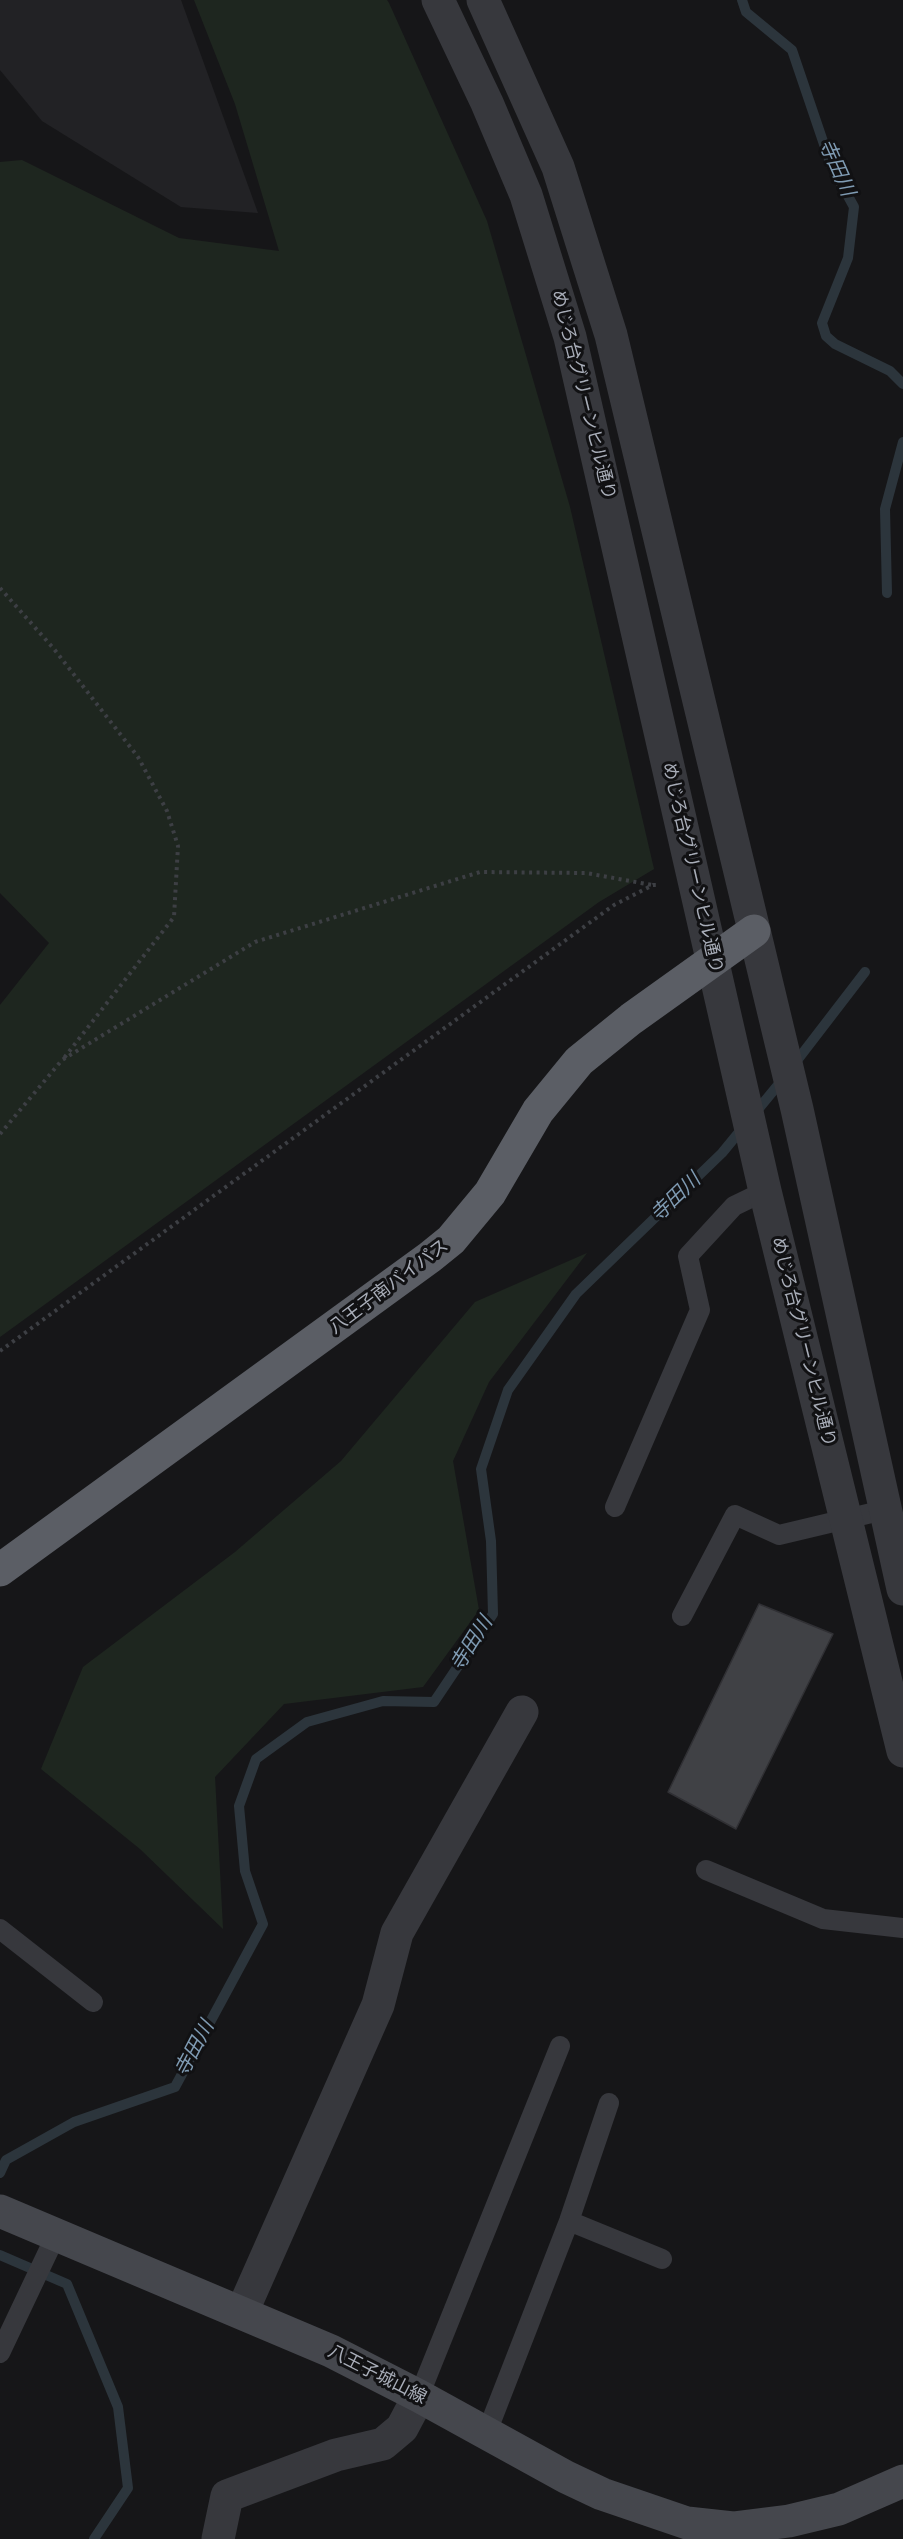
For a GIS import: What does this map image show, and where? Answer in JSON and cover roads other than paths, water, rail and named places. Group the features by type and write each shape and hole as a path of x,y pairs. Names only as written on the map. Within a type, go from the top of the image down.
{"highway":[{"name":"八王子南バイパス","path":"0,1570 451,1240 490,1193 538,1111 564,1077 605,1039 754,931"}],"main road":[{"name":"八王子城山線","path":"4,2212 331,2351 419,2396 566,2477 602,2494 687,2523 735,2534 828,2513 903,2481"}],"street":[{"name":"めじろ台グリーンヒル通り","path":"438,0 473,71 526,195 562,306 591,420 765,1191 903,1751"},
{"path":"483,0 558,167 611,335 797,1110 903,1589"},
{"path":"242,2312 378,2004 397,1933 522,1712"},
{"path":"218,2539 226,2496 336,2455 383,2444 402,2428 419,2396"}],"lane":[{"path":"615,1507 700,1310 688,1256 734,1206 765,1191"},
{"path":"682,1616 735,1515 779,1535 884,1510"},
{"path":"706,1870 823,1919 903,1928"},
{"path":"0,1929 93,2002"},
{"path":"419,2396 560,2046"},
{"path":"486,2432 569,2221 609,2103"},
{"path":"569,2221 662,2259"},
{"path":"0,2353 56,2235"}],"waterway":[{"name":"寺田川","path":"742,0 746,12 792,50 831,165 854,207 848,258 822,323 826,336 835,344 890,371 903,384"},
{"name":"寺田川","path":"887,593 885,509 903,442"},
{"name":"寺田川","path":"792,1067 865,972"},
{"name":"寺田川","path":"755,1113 783,1079"},
{"name":"寺田川","path":"0,2173 6,2160 74,2122 175,2087 263,1924 245,1871 239,1806 256,1759 307,1722 383,1701 434,1702 493,1614 491,1541 481,1469 508,1390 576,1294 722,1153 745,1125"},
{"name":"寺田川","path":"0,2255 67,2284 118,2407 128,2488 94,2539"}]}
